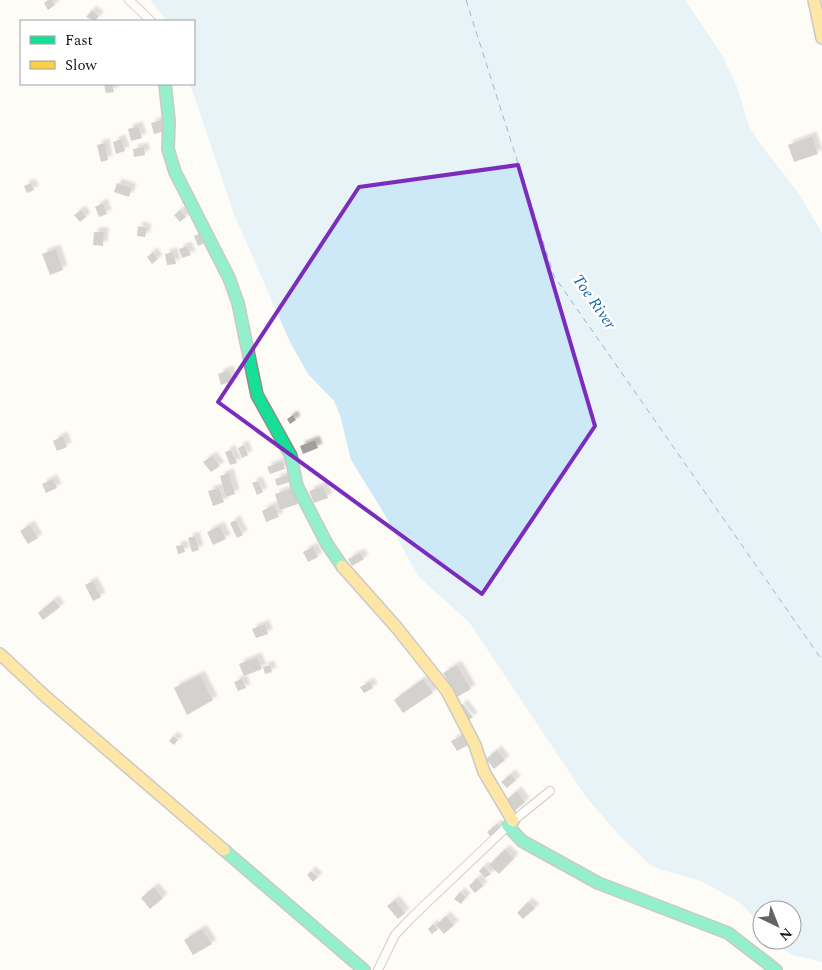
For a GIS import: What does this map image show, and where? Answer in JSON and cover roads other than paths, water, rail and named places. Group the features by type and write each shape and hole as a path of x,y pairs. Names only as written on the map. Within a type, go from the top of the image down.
{"street":[{"path":"128,0 150,20"},
{"path":"814,0 822,38"},
{"path":"165,85 169,121 168,149 175,172 230,278 238,303 257,394 267,416 279,432 291,456 297,486 327,544 344,569 396,628 447,691 475,745 484,772 510,824 522,841 598,883 643,902 728,933 776,970"},
{"path":"0,654 46,697 364,970"},
{"path":"378,970 395,935 443,886 510,824 550,791"}],"water":[{"name":"Toe River","path":"150,0 685,0 722,55 737,87 749,126 758,141 799,194 822,233 822,962 793,955 785,950 802,950 802,900 752,900 752,915 741,903 701,881 659,869 649,864 618,834 586,797 469,622 418,576 382,510 351,460 340,415 334,401 308,374 290,342 234,214 190,85 195,85 195,20 166,20"}]}
